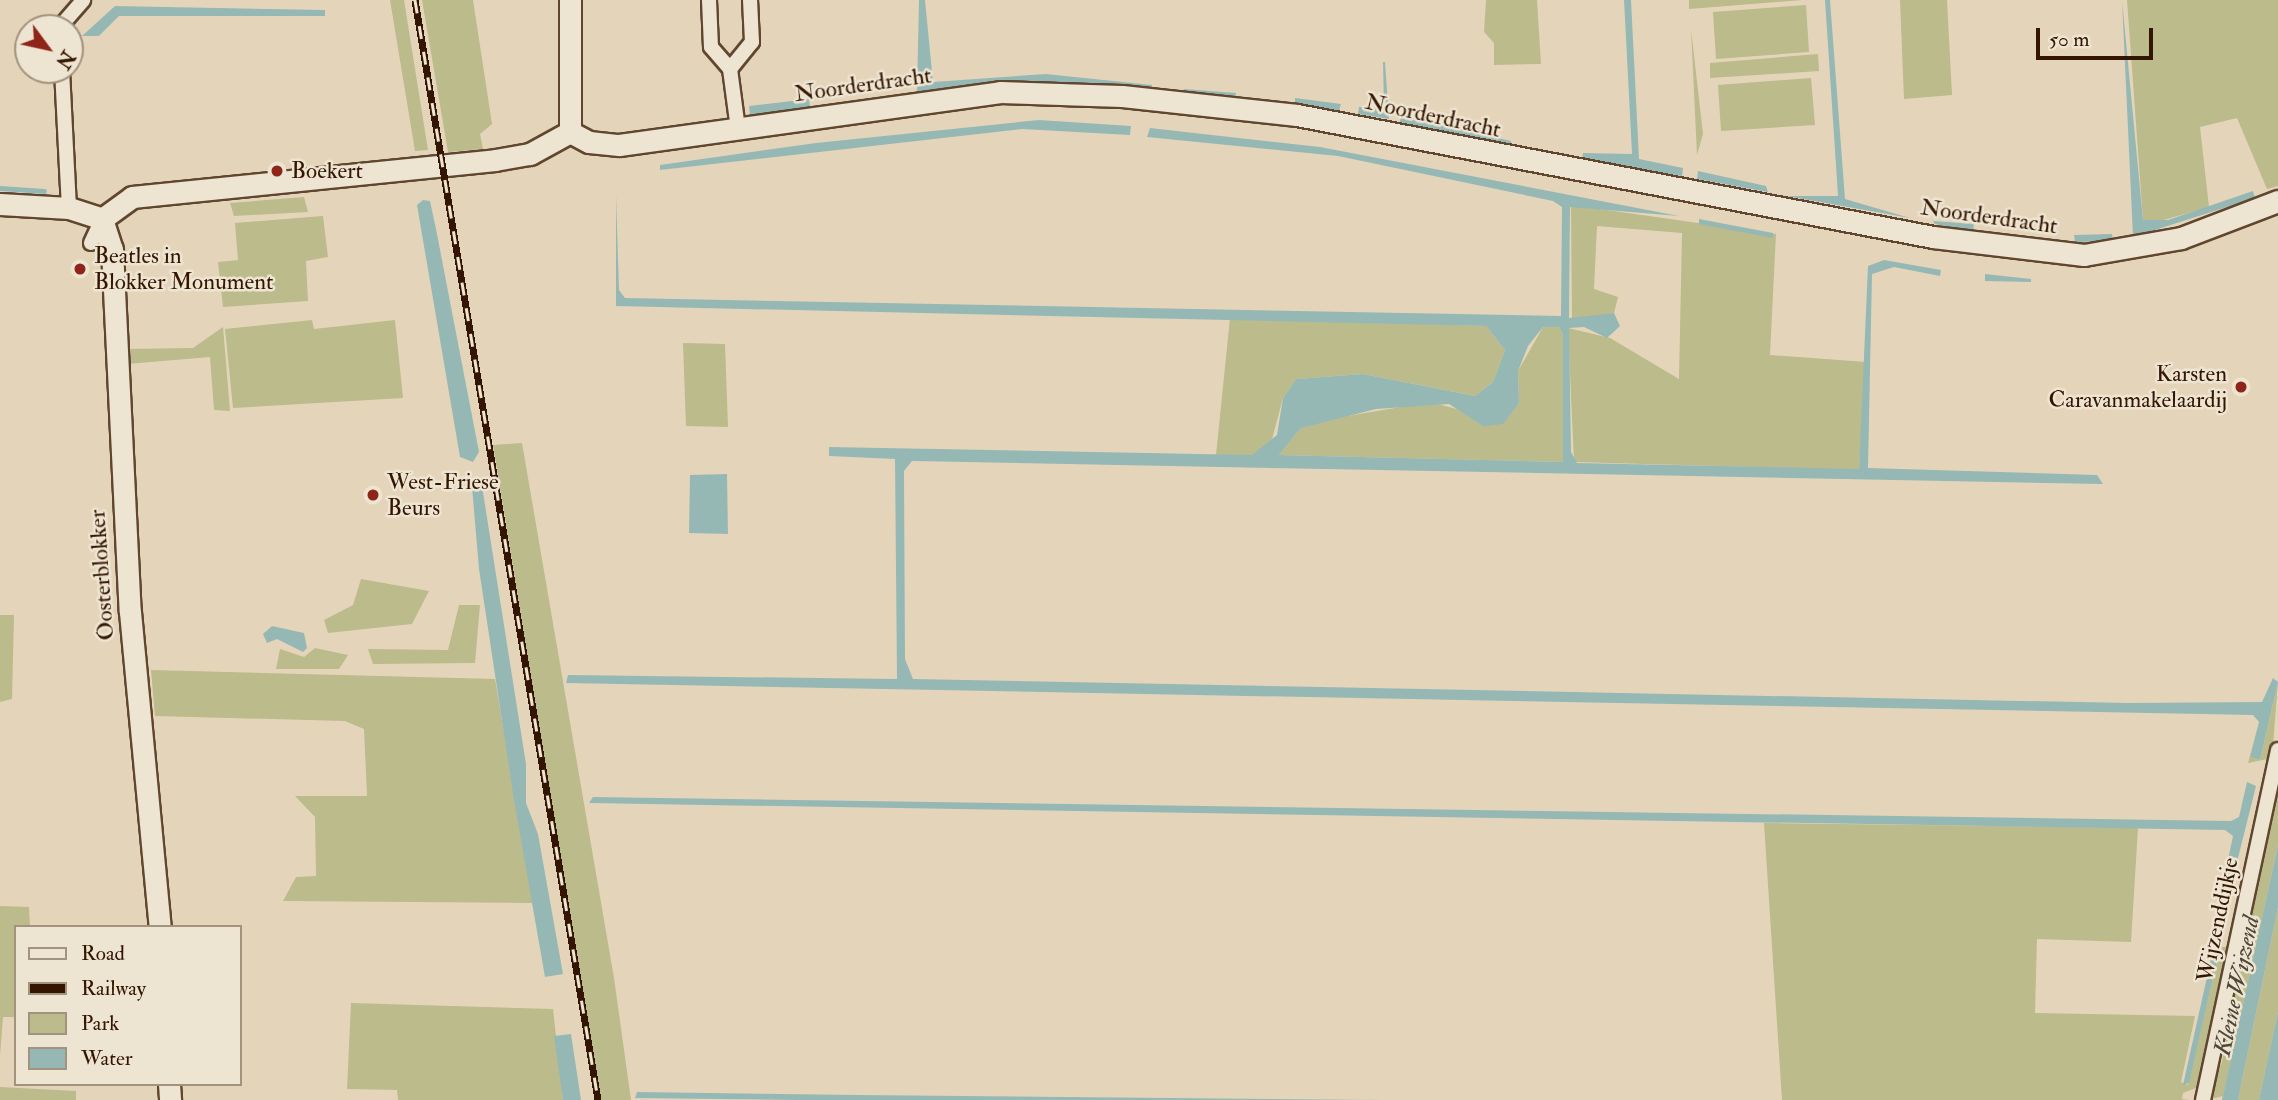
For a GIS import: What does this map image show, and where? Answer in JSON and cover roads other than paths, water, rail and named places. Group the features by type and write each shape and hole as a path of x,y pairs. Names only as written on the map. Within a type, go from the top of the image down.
{"street":[{"path":"71,14 83,0"},
{"path":"91,243 102,219 132,197 495,160 530,154 570,132 570,0"},
{"path":"709,0 711,47 730,69 738,128"},
{"path":"730,69 752,42 750,0"},
{"path":"62,84 69,208"},
{"name":"Noorderdracht","path":"570,132 589,142 619,145 1000,92 1122,96 1297,115 1920,234 2084,255 2181,238 2278,201"},
{"path":"0,204 69,208 102,219"},
{"name":"Oosterblokker","path":"102,219 112,248 130,612 160,925"},
{"name":"Wijzenddijkje","path":"2203,1100 2278,750"}],"water":[{"path":"919,0 925,0 933,82 1046,74 1152,85 1152,91 1031,81 917,92"},
{"path":"1624,0 1631,0 1639,159 1683,168 1682,176 1582,160 1583,153 1632,154"},
{"path":"1825,0 1830,0 1845,199 1910,218 1786,196 1838,196"},
{"path":"2122,0 2143,220 2168,220 2253,191 2255,198 2133,237"},
{"path":"115,6 325,10 325,16 119,16 99,36 84,34"},
{"path":"1383,62 1389,119 1358,114 1359,107 1384,107"},
{"path":"1184,89 1236,93 1235,99 1183,95"},
{"path":"1295,98 1341,104 1339,111 1295,105"},
{"path":"809,99 810,107 750,116 749,106"},
{"path":"1401,115 1511,141 1510,148 1400,122"},
{"path":"1039,120 1131,126 1130,135 1022,129 660,170 660,165 816,143"},
{"path":"1150,128 1320,147 1679,216 1570,207 1569,318 1614,313 1620,326 1607,338 1584,327 1569,328 1571,452 1577,463 1859,469 1868,266 1884,260 1941,270 1940,276 1894,267 1872,274 1868,468 2097,475 2103,484 912,461 904,471 905,659 913,679 2128,703 2262,702 2273,678 2278,682 2260,760 2250,757 2259,722 2253,715 566,683 568,675 897,679 895,459 829,456 829,447 1252,455 1277,435 1283,398 1296,379 1363,374 1475,396 1493,382 1505,350 1486,326 616,306 616,195 619,290 625,298 1561,316 1562,207 1553,201 1338,156 1147,137","holes":["1543,327 1559,327 1563,335 1563,462 1279,455 1301,428 1376,409 1449,404 1483,426 1503,424 1519,403 1518,371 1528,346"]},
{"path":"1698,171 1766,186 1768,192 1697,179"},
{"path":"423,200 430,201 479,452 473,462 460,457 417,205"},
{"path":"1699,219 1773,233 1773,238 1699,224"},
{"path":"1933,221 1974,224 1973,231 1935,224"},
{"path":"2112,234 2113,241 2075,242 2074,235"},
{"path":"1985,274 2031,279 2031,282 1985,281"},
{"path":"727,474 728,534 689,533 690,475"},
{"path":"482,486 526,764 526,803 538,834 563,974 545,977 514,800 479,569 472,487"},
{"path":"272,626 304,633 307,648 303,652 277,639 267,643 263,634"},
{"path":"2247,782 2256,786 2219,934 2213,931 2233,836 2225,830 589,803 593,797 2231,821 2239,817"},
{"path":"2278,845 2278,907 2238,1100 2222,1100"},
{"path":"2213,950 2217,960 2189,1083 2183,1085"},
{"path":"2278,1012 2278,1100 2259,1100 2271,1044"},
{"path":"571,1034 581,1100 563,1100 554,1036"},
{"path":"637,1092 859,1095 1383,1100 635,1098"}],"waterway":[{"path":"0,188 44,191"}],"railway":[{"path":"415,0 598,1100"}],"place":[{"name":"Boekert","path":"277,171"},
{"name":"Beatles in Blokker Monument","path":"80,269"},
{"name":"Karsten Caravanmakelaardij","path":"2241,387"},
{"name":"West-Friese Beurs","path":"373,495"}],"water label":[{"name":"Kleine Wijzend","path":"2237,986"}]}
